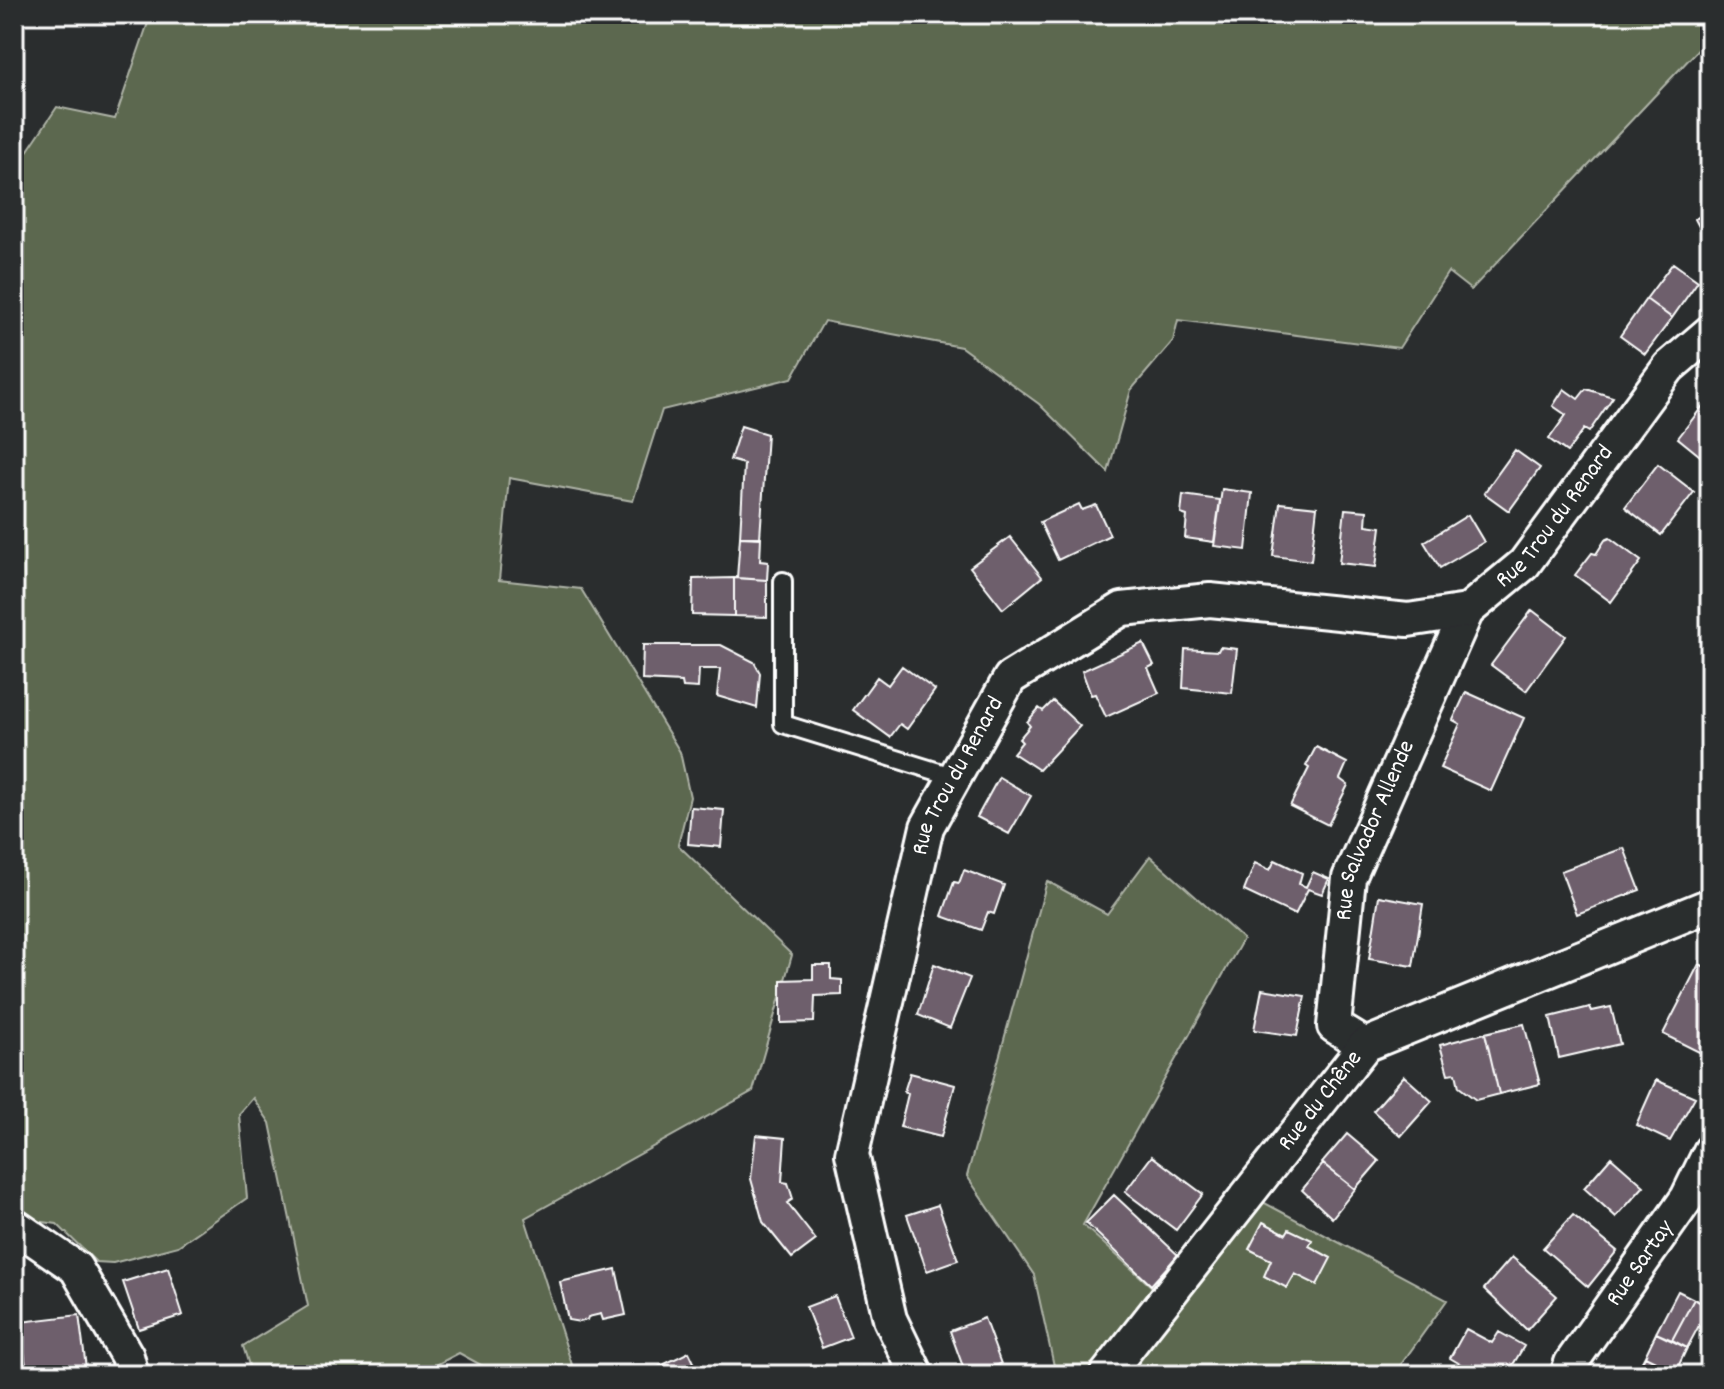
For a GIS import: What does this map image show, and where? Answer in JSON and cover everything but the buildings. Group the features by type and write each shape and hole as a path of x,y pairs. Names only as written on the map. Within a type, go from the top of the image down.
{"street":[{"name":"Rue Trou du Renard","path":"917,1375 890,1319 852,1154 927,827 1010,678 1122,609 1210,600 1408,620 1467,611 1524,564 1669,367 1710,332"},
{"name":"Rue Salvador Allende","path":"1365,1045 1334,1026 1349,878 1467,611"},
{"name":"Rue du Chêne","path":"1106,1375 1365,1045 1710,905"},
{"name":"Rue Sartay","path":"1567,1375 1571,1363 1687,1198 1710,1151"},
{"path":"14,1225 76,1268 127,1356 132,1375"}],"lane":[{"path":"783,581 783,724 955,777"}],"green space":[{"path":"151,14 1710,14 1710,37 1471,290 1448,272 1399,348 1178,320 1173,341 1131,390 1108,472 1039,404 961,347 824,321 792,378 662,410 633,501 509,478 499,580 581,589 680,752 690,797 678,845 792,955 753,1091 525,1218 573,1368 566,1375 499,1375 459,1353 417,1375 252,1375 243,1346 308,1306 270,1123 253,1098 239,1114 247,1198 178,1246 113,1263 96,1262 57,1224 14,1218 14,171 57,107 115,119"},
{"path":"1150,856 1243,939 1083,1225 1172,1305 1261,1201 1447,1300 1395,1373 1397,1375 1056,1375 1034,1275 967,1176 1047,881 1107,914"}]}
